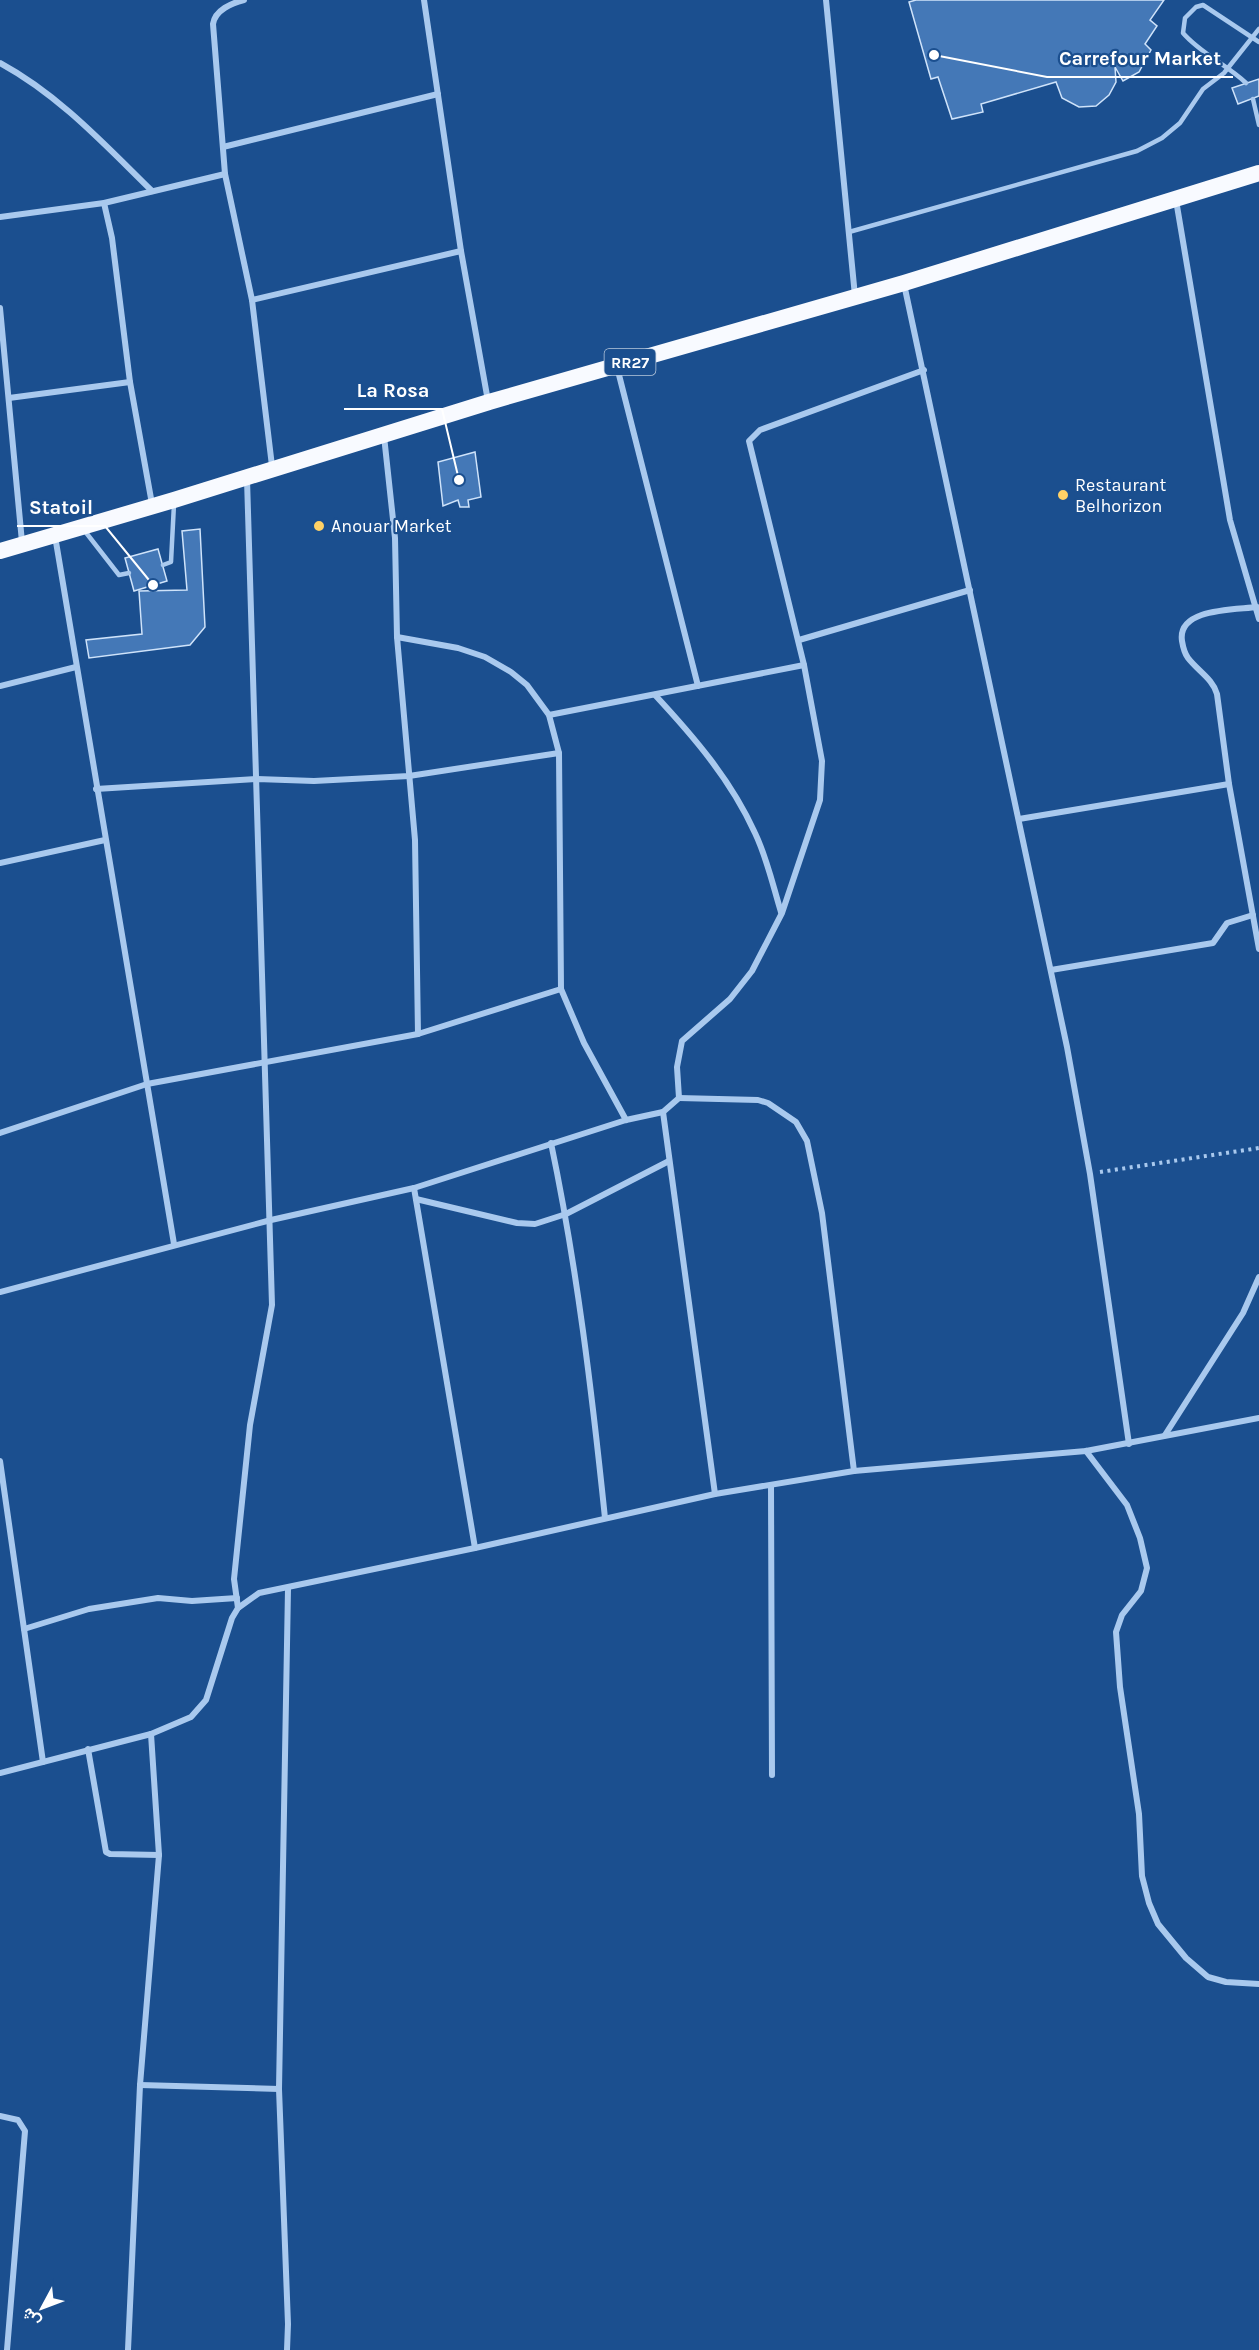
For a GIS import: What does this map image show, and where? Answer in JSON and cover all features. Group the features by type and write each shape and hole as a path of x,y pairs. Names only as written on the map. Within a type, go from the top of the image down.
{"highway":[{"name":"RR27","path":"0,551 152,507 384,433 903,283 1259,173"}],"street":[{"path":"244,0 232,3 214,20 225,174 252,300 273,469"},
{"path":"424,0 461,251 489,402"},
{"path":"826,0 855,296"},
{"path":"0,63 30,79 64,105 152,191"},
{"path":"223,147 438,94"},
{"path":"0,217 104,202 225,174"},
{"path":"1176,199 1230,520 1259,619"},
{"path":"104,202 112,238 130,382 152,507"},
{"path":"252,300 461,251"},
{"path":"903,283 924,369 1051,970 1090,1173 1129,1444"},
{"path":"0,308 3,370 9,398 22,546"},
{"path":"617,366 698,686"},
{"path":"679,1098 677,1067 682,1041 730,999 752,971 782,913 820,800 822,785 822,761 799,640 749,441 760,430 924,369"},
{"path":"9,398 130,382"},
{"path":"384,433 395,537 397,637 415,840 418,1034"},
{"path":"238,1608 234,1580 250,1425 272,1305 247,476"},
{"path":"55,536 174,1244"},
{"path":"799,640 970,590"},
{"path":"1257,607 1198,615 1187,622 1182,636 1186,656 1215,687 1217,694 1229,784 1259,949"},
{"path":"397,637 458,648 485,657 527,685 549,715 559,753 561,988 584,1043 626,1120"},
{"path":"549,715 804,665"},
{"path":"0,686 76,668"},
{"path":"655,695 704,750 745,812 757,835 782,913"},
{"path":"96,789 257,779 314,781 409,776 559,753"},
{"path":"1019,819 1229,784"},
{"path":"0,863 105,840"},
{"path":"1051,970 1213,943 1227,923 1253,915"},
{"path":"0,1133 147,1084 418,1034 561,988"},
{"path":"0,1292 174,1244 414,1188 626,1120 663,1112 679,1098 758,1100 768,1103 796,1122 807,1141 822,1213 854,1471"},
{"path":"663,1112 715,1494"},
{"path":"551,1143 566,1214 590,1374 605,1518"},
{"path":"416,1199 527,1225 547,1222 669,1161"},
{"path":"414,1188 475,1548"},
{"path":"1165,1435 1243,1313 1259,1277"},
{"path":"0,1773 151,1734 191,1717 206,1700 225,1633 238,1608 259,1593 288,1589 715,1494 854,1471 1086,1451 1259,1418"},
{"path":"1086,1451 1127,1505 1140,1538 1147,1568 1141,1591 1122,1615 1116,1632 1120,1687 1139,1814 1142,1876 1149,1903 1158,1924 1186,1958 1208,1977 1226,1982 1259,1984"},
{"path":"0,1461 43,1762"},
{"path":"771,1486 772,1775"},
{"path":"287,2350 279,2089 288,1589"},
{"path":"24,1629 89,1609 158,1598 192,1601 237,1598"},
{"path":"128,2350 140,2085 159,1855 151,1734"},
{"path":"88,1749 106,1852 159,1855"},
{"path":"140,2085 279,2089"},
{"path":"0,2116 18,2120 25,2131 7,2350"}],"lane":[{"path":"1246,83 1229,67 1189,40 1183,33 1185,18 1196,7 1203,5 1257,36 1259,42"},
{"path":"849,232 1137,151 1162,138 1180,123 1203,89 1229,67 1257,36 1259,29"},
{"path":"1253,99 1259,125"},
{"path":"163,565 171,562 174,500"},
{"path":"83,528 119,575 129,573"}],"path":[{"path":"1090,1173 1259,1148"}],"building":[{"path":"916,0 1164,0 1150,20 1157,26 1145,44 1151,50 1139,72 1123,81 1115,67 1116,82 1109,95 1096,106 1079,107 1062,98 1056,82 981,104 983,112 952,119 938,77 931,79 909,2"},
{"path":"1259,79 1259,96 1238,104 1232,88"},
{"path":"475,452 481,497 468,500 469,507 460,507 458,500 443,506 438,462"},
{"path":"200,529 205,627 190,645 89,658 86,640 142,634 139,591 187,590 182,531"},
{"path":"158,549 167,581 134,591 125,558"}],"place":[{"name":"Carrefour Market","path":"934,55"},
{"name":"La Rosa","path":"459,480"},
{"name":"Restaurant Belhorizon","path":"1063,495"},
{"name":"Anouar Market","path":"319,526"},
{"name":"Statoil","path":"153,585"}]}
